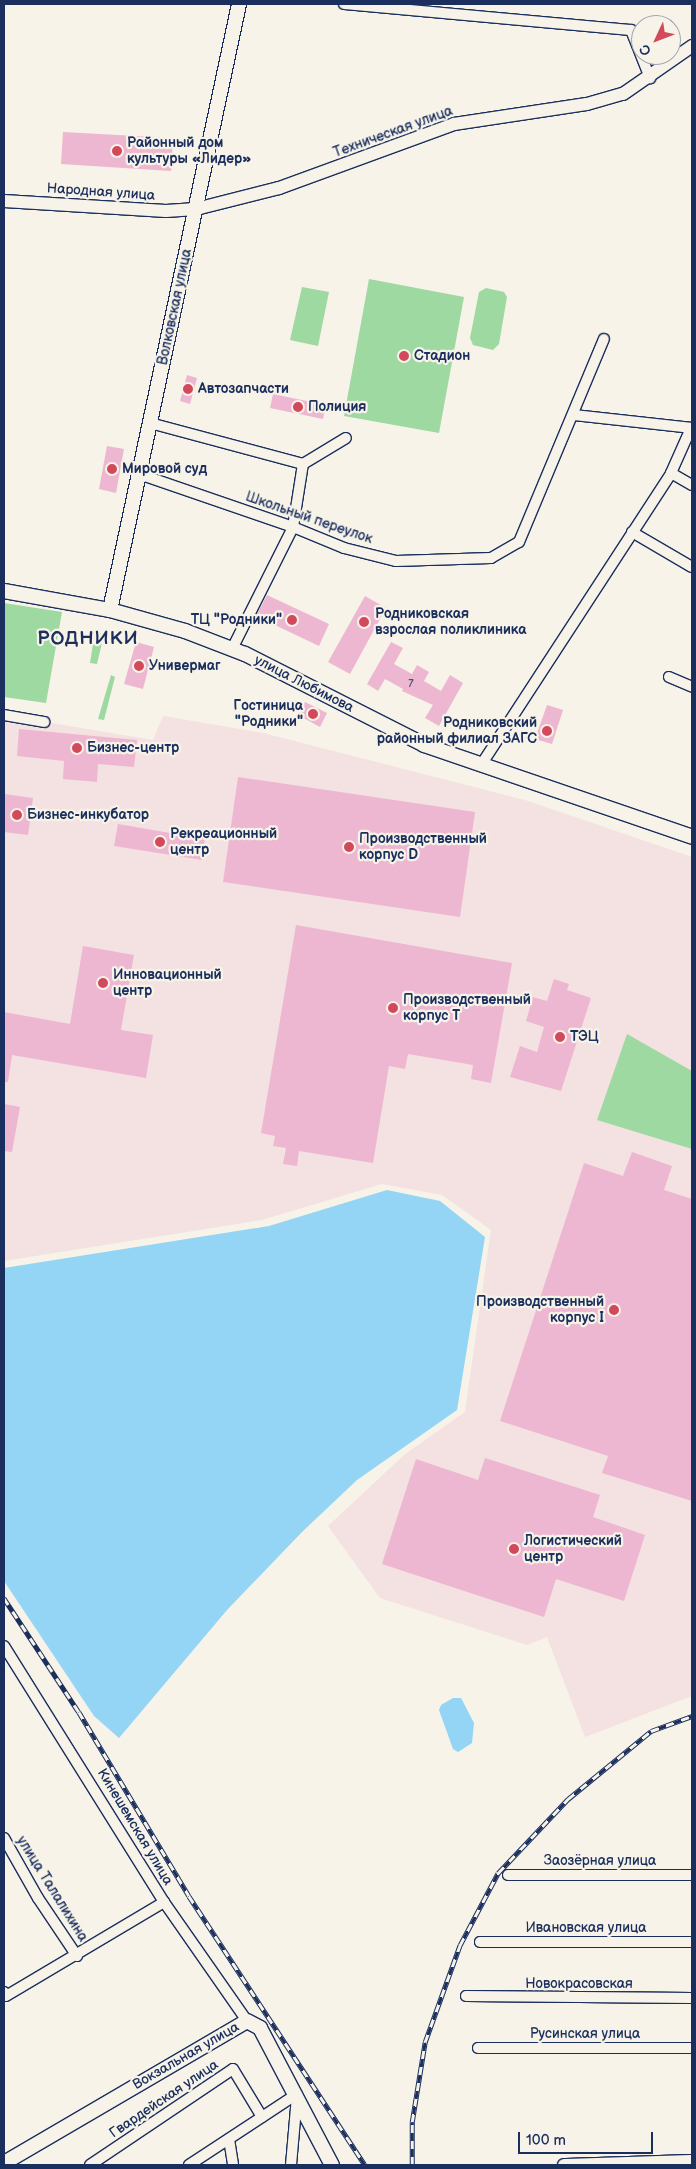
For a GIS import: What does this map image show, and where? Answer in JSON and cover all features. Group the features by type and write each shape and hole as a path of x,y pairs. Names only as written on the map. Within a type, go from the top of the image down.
{"main road":[{"name":"Волковская улица","path":"110,610 238,4"},
{"name":"улица Любимова","path":"4,591 110,610 232,649 424,745 692,837"},
{"name":"Вокзальная улица","path":"4,2163 247,2021 260,2028 297,2094 332,2165"}],"street":[{"path":"344,4 631,30 654,75"},
{"name":"Техническая улица","path":"196,209 279,188 454,124 586,104 623,94 654,75 692,46"},
{"name":"Народная улица","path":"4,201 166,211 196,209"},
{"name":"Школьный переулок","path":"139,474 293,527 344,548 396,561 491,558 519,542 574,415 604,339"},
{"path":"481,765 670,473 692,428 574,415"},
{"path":"150,423 303,464 346,438"},
{"path":"232,649 293,527 303,464"},
{"path":"670,473 692,485"},
{"path":"632,532 692,567"},
{"path":"669,677 692,687"},
{"path":"4,715 44,722"},
{"name":"Кинешемская улица","path":"4,1646 164,1902 247,2021"},
{"name":"улица Талалихина","path":"4,1838 38,1898 78,1956"},
{"name":"Заозёрная улица","path":"508,1875 692,1875"},
{"path":"4,1992 6,1996 78,1956 164,1902"},
{"name":"Ивановская улица","path":"480,1942 692,1942"},
{"name":"Новокрасовская","path":"466,1996 692,1998"},
{"name":"Русинская улица","path":"478,2048 692,2048"},
{"name":"Гвардейская улица","path":"90,2165 233,2069 262,2117"},
{"path":"189,2165 297,2094"},
{"path":"292,2165 297,2094"},
{"path":"228,2139 232,2165"},
{"path":"564,2165 690,2163"}],"shaded area":[{"path":"4,715 153,740 163,716 263,733 525,800 692,857 692,1696 585,1737 547,1637 527,1645 380,1598 328,1526 404,1455 465,1412 491,1230 442,1195 382,1184 262,1220 4,1261"}],"green space":[{"name":"Стадион","path":"369,279 464,297 439,433 344,416"},
{"path":"302,287 329,292 318,346 290,340"},
{"path":"486,288 504,292 507,297 499,344 493,350 473,345 470,338 479,292"},
{"path":"4,603 62,612 46,703 4,697"},
{"path":"95,631 104,634 97,664 90,663"},
{"path":"111,675 115,677 104,720 98,719"},
{"path":"627,1034 692,1071 692,1149 597,1120"}],"water":[{"path":"387,1190 440,1201 485,1237 457,1410 357,1480 302,1532 227,1610 119,1738 94,1716 4,1581 4,1268 269,1226"},
{"path":"453,1698 461,1698 474,1723 472,1743 458,1752 453,1749 439,1710 441,1705"}],"building":[{"name":"Районный дом культуры «Лидер»","path":"63,132 173,138 171,171 61,164"},
{"name":"Автозапчасти","path":"187,375 197,378 190,404 180,401"},
{"name":"Полиция","path":"273,394 326,405 323,419 270,408"},
{"name":"Мировой суд","path":"107,446 124,449 116,493 99,489"},
{"name":"ТЦ \"Родники\"","path":"267,595 329,624 319,646 256,616"},
{"name":"Родниковская взрослая поликлиника","path":"365,596 386,608 350,674 328,662"},
{"name":"Универмаг","path":"136,642 154,647 143,689 124,684"},
{"path":"391,642 403,648 394,664 412,674 417,665 429,672 424,681 441,691 450,675 463,683 439,726 425,718 433,705 402,691 403,689 385,679 378,691 367,684"},
{"name":"Гостиница \"Родники\"","path":"305,702 327,713 320,727 298,715"},
{"name":"Родниковский районный филиал ЗАГС","path":"547,705 563,710 552,744 535,739"},
{"name":"Бизнес-центр","path":"19,729 137,740 134,767 98,764 97,782 63,779 64,761 17,756"},
{"name":"Производственный корпус D","path":"238,777 475,812 460,917 223,882"},
{"name":"Бизнес-инкубатор","path":"4,794 33,798 28,835 4,832"},
{"name":"Рекреационный центр","path":"118,824 205,839 202,860 114,846"},
{"name":"Производственный корпус T","path":"296,925 512,963 491,1083 471,1079 473,1065 408,1054 405,1069 389,1066 373,1163 299,1151 297,1166 283,1164 286,1148 273,1146 275,1136 261,1133"},
{"name":"Инновационный центр","path":"83,946 134,955 121,1030 153,1035 146,1078 12,1055 8,1082 4,1082 4,1012 70,1024"},
{"name":"ТЭЦ","path":"554,979 569,984 567,990 591,998 561,1091 510,1077 520,1046 537,1052 544,1027 526,1021 533,997 547,1001"},
{"path":"4,1104 20,1107 12,1152 4,1151"},
{"name":"Производственный корпус I","path":"632,1152 672,1166 664,1190 692,1199 692,1501 602,1473 608,1456 500,1421 584,1163 623,1176"},
{"name":"Логистический центр","path":"485,1458 600,1495 593,1517 645,1535 624,1601 556,1579 544,1617 382,1564 416,1459 478,1480"}],"railway":[{"path":"4,1598 79,1712 189,1896 365,2165"},
{"path":"412,2165 412,2122 425,2042 460,1945 498,1873 568,1799 651,1731 692,1716"}],"place":[{"name":"Районный дом культуры «Лидер»","path":"117,151"},
{"name":"Стадион","path":"404,356"},
{"name":"Автозапчасти","path":"188,389"},
{"name":"Полиция","path":"298,407"},
{"name":"Мировой суд","path":"112,469"},
{"name":"ТЦ \"Родники\"","path":"292,620"},
{"name":"Родниковская взрослая поликлиника","path":"364,622"},
{"name":"Универмаг","path":"139,666"},
{"name":"Гостиница \"Родники\"","path":"313,714"},
{"name":"Родниковский районный филиал ЗАГС","path":"547,731"},
{"name":"Бизнес-центр","path":"77,748"},
{"name":"Бизнес-инкубатор","path":"17,815"},
{"name":"Рекреационный центр","path":"160,842"},
{"name":"Производственный корпус D","path":"349,847"},
{"name":"Инновационный центр","path":"103,983"},
{"name":"Производственный корпус T","path":"393,1008"},
{"name":"ТЭЦ","path":"560,1037"},
{"name":"Производственный корпус I","path":"614,1310"},
{"name":"Логистический центр","path":"514,1549"}],"district":[{"name":"РОДНИКИ","path":"88,639"}]}
